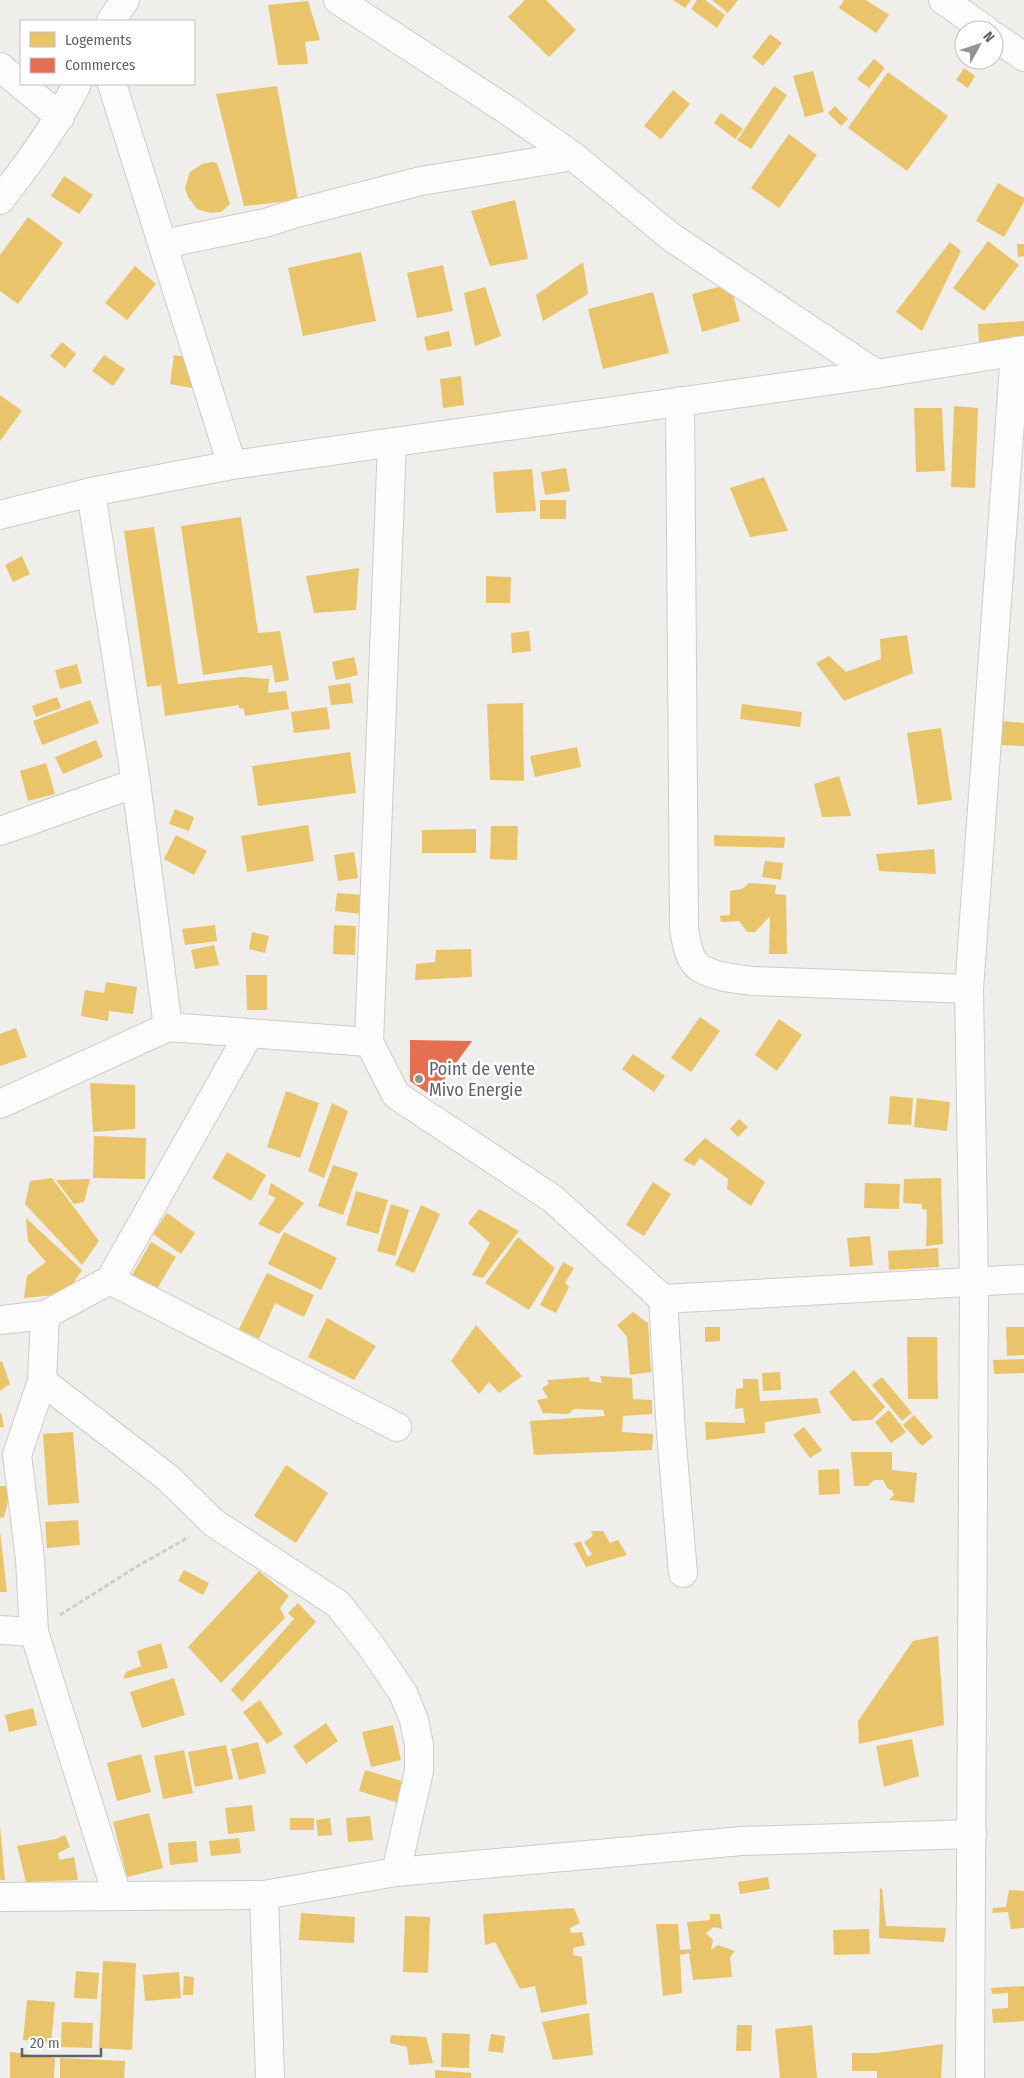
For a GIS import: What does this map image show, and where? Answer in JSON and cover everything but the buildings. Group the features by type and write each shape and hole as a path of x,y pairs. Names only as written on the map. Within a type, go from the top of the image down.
{"street":[{"path":"112,20 125,0"},
{"path":"338,0 510,112 573,156 671,237 876,374"},
{"path":"943,0 972,20"},
{"path":"1004,43 1024,57"},
{"path":"0,67 20,84"},
{"path":"22,85 60,117"},
{"path":"0,200 29,163 60,117 76,85"},
{"path":"112,85 232,465"},
{"path":"163,244 265,223 298,212 421,181 573,156"},
{"path":"0,515 91,492 232,465 876,374 1020,351 969,989 974,1283 970,2078"},
{"path":"680,401 684,928 688,950 698,967 727,977 753,982 969,989"},
{"path":"392,443 369,1042 396,1095 553,1199 663,1299 671,1433 684,1573"},
{"path":"91,492 136,782 168,1027"},
{"path":"0,831 136,782"},
{"path":"0,1104 168,1027 369,1042"},
{"path":"0,1320 44,1315 110,1280 249,1034"},
{"path":"663,1299 1024,1279"},
{"path":"110,1280 397,1427"},
{"path":"44,1315 42,1381 17,1455 30,1559 34,1632 117,1895"},
{"path":"42,1381 168,1478 214,1523 338,1604 371,1646 403,1693 414,1720 419,1745 419,1771 396,1872"},
{"path":"0,1630 34,1632"},
{"path":"0,1897 117,1895 264,1896 396,1872 742,1841 972,1834"},
{"path":"264,1896 270,2078"}],"path":[{"path":"34,1632 136,1567 214,1523"}],"place":[{"name":"Point de vente Mivo Energie","path":"419,1079"}]}
